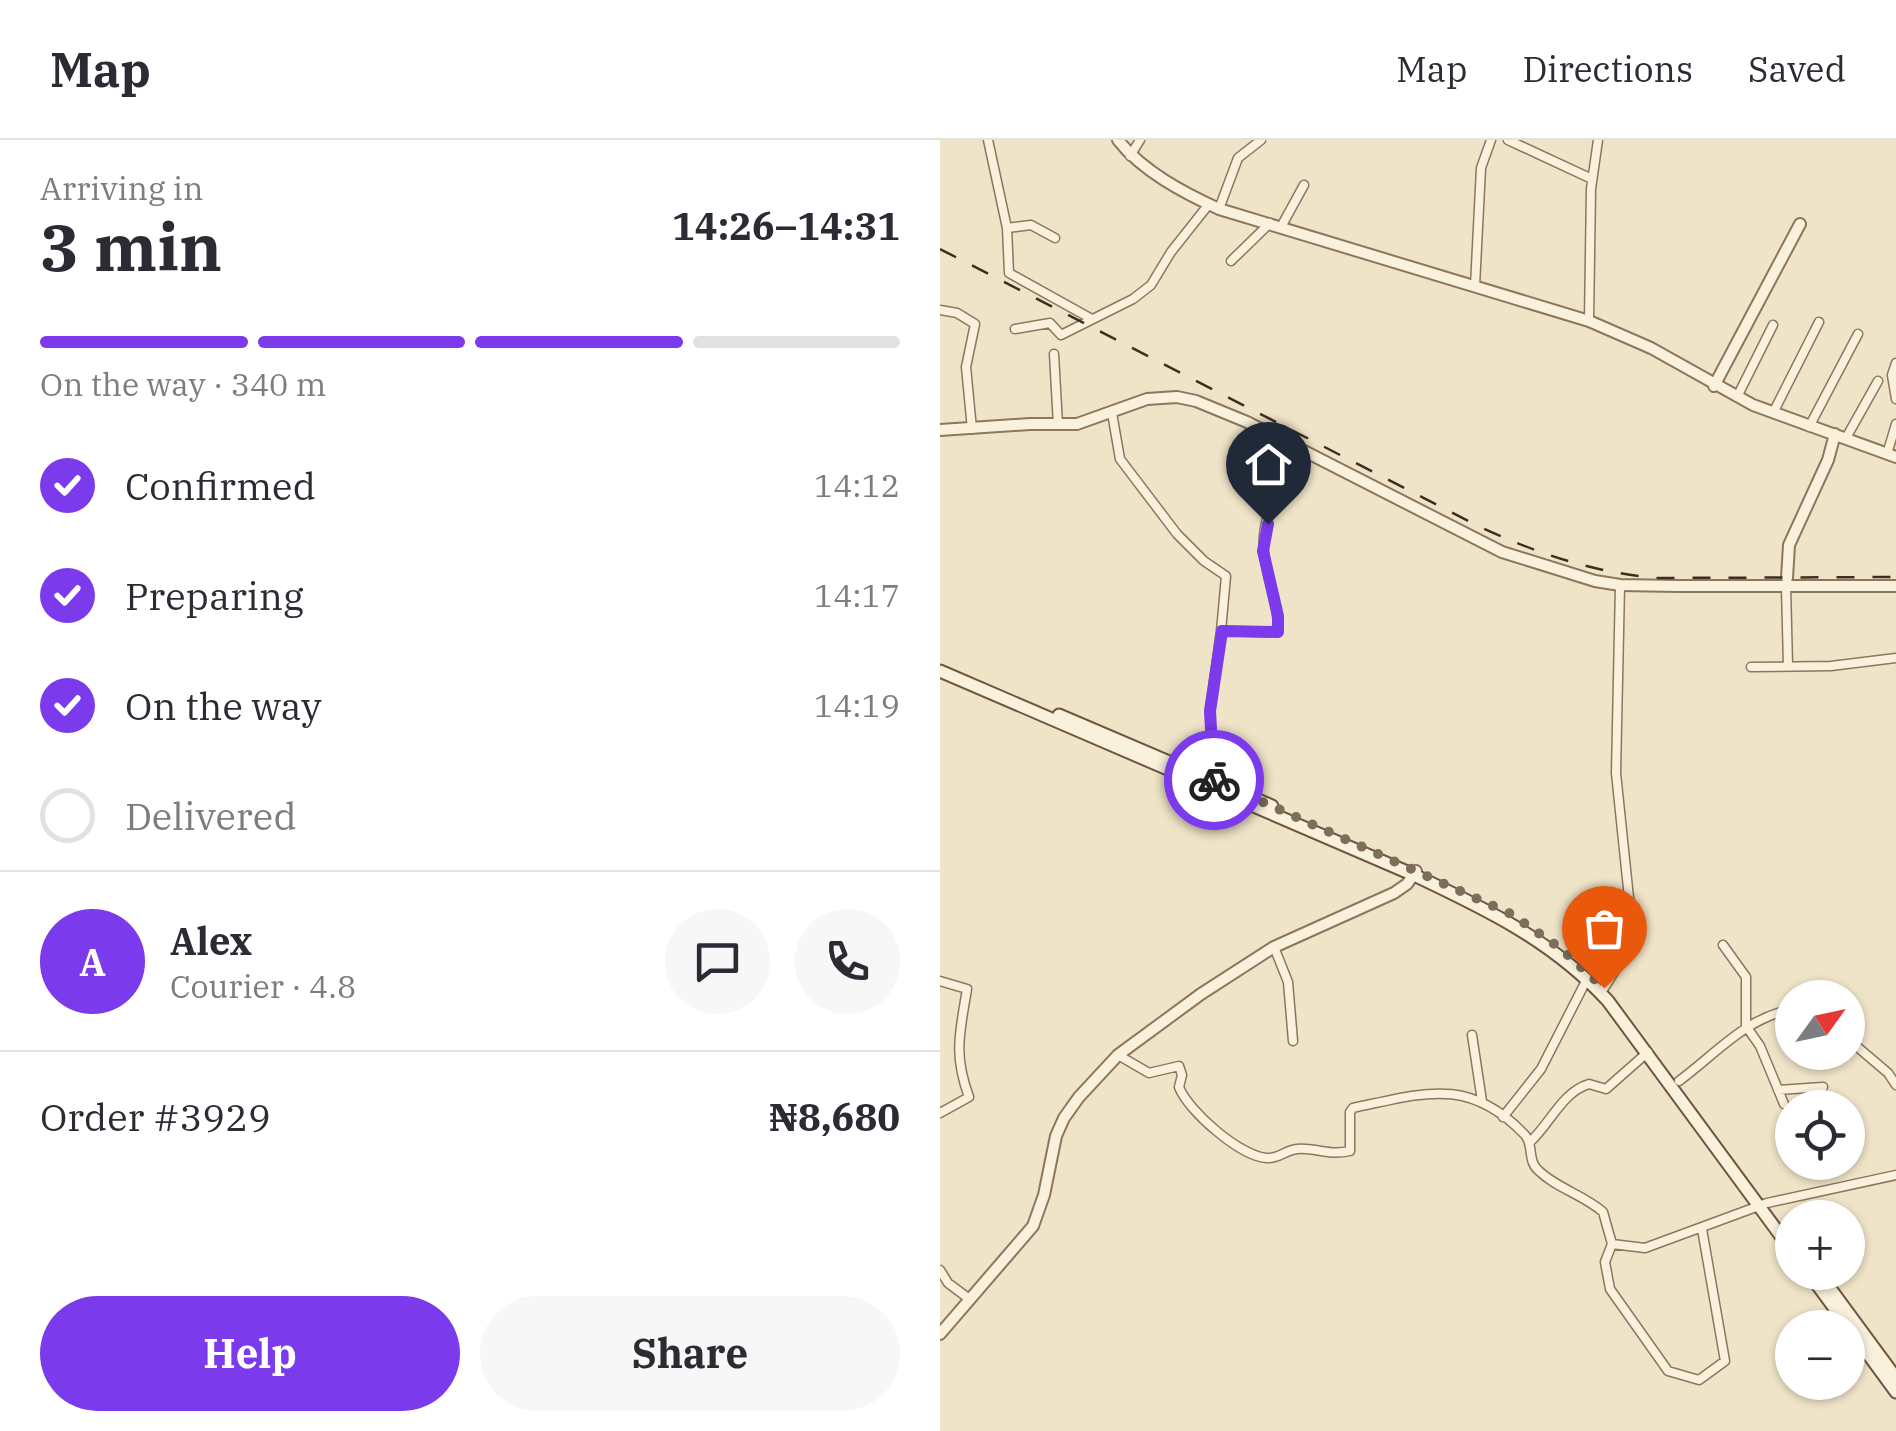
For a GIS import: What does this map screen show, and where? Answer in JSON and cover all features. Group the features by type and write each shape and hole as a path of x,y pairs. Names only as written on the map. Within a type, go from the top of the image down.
{"main road":[{"path":"940,664 1209,778 1415,872 1511,922 1588,979 1775,1217"},
{"path":"940,671 1511,914 1560,948 1604,988 1679,1081 1775,1222"},
{"path":"1821,1290 1896,1392"},
{"path":"1831,1290 1896,1378"}],"street":[{"path":"988,140 1008,228 1010,275 1090,318"},
{"path":"1118,140 1130,156 1214,206 1589,321 1651,348 1736,397 1891,456 1896,424"},
{"path":"1130,156 1140,140"},
{"path":"1015,329 1050,323 1062,334 1133,299 1151,285 1171,252 1214,206 1238,158 1262,140"},
{"path":"1475,286 1482,168 1491,140"},
{"path":"1508,140 1592,179"},
{"path":"1589,321 1592,179 1598,140"},
{"path":"1239,142 1247,148"},
{"path":"1231,261 1275,225 1304,185"},
{"path":"1714,386 1800,224"},
{"path":"1008,228 1031,225 1054,238"},
{"path":"940,310 956,313 975,324 966,367 972,428"},
{"path":"1772,413 1819,322"},
{"path":"1736,397 1773,325"},
{"path":"1809,426 1858,334"},
{"path":"1054,354 1058,426"},
{"path":"1896,363 1892,375 1896,399"},
{"path":"1788,666 1789,545 1841,436 1878,381"},
{"path":"940,430 1058,426 1091,421 1147,399 1196,401 1247,422 1502,552 1553,570 1620,585 1786,582 1896,587"},
{"path":"1112,413 1120,459 1177,534 1226,576 1210,711 1213,766 1209,778"},
{"path":"1222,631 1278,632 1263,551 1272,496 1283,482 1295,448"},
{"path":"1604,988 1618,966 1629,898 1616,773 1620,585"},
{"path":"1751,667 1831,666 1896,658"},
{"path":"940,1334 1033,1226 1064,1118 1078,1096 1118,1056 1274,947 1394,893 1415,872"},
{"path":"1723,944 1746,977 1746,1026 1760,1046 1778,1090 1823,1086"},
{"path":"1274,947 1288,982 1293,1041"},
{"path":"1503,1117 1541,1069 1588,979"},
{"path":"940,981 966,989 958,1068 969,1097 942,1109"},
{"path":"1679,1081 1746,1026 1775,1015"},
{"path":"1472,1036 1482,1101"},
{"path":"1530,1142 1545,1129 1570,1094 1589,1084 1606,1090 1648,1052"},
{"path":"1865,1054 1896,1085"},
{"path":"1118,1056 1148,1072 1179,1066 1179,1087 1188,1104 1246,1152 1264,1158 1297,1149 1328,1154 1350,1151 1353,1108 1397,1098 1451,1093 1482,1101 1530,1142 1537,1170 1603,1212 1612,1244 1605,1262 1610,1289 1668,1371 1699,1380 1725,1361 1702,1229"},
{"path":"1612,1244 1644,1248 1764,1204 1896,1175"},
{"path":"940,1270 948,1284 968,1298"}],"railway":[{"path":"940,249 1478,526 1544,553 1611,572 1658,578 1896,577"}],"way so far":[{"path":"1214,780 1511,914 1560,948 1604,988"}],"route":[{"path":"1214,780 1209,778 1213,766 1210,711 1222,631 1278,632 1275,596 1263,551 1268,524"}]}
